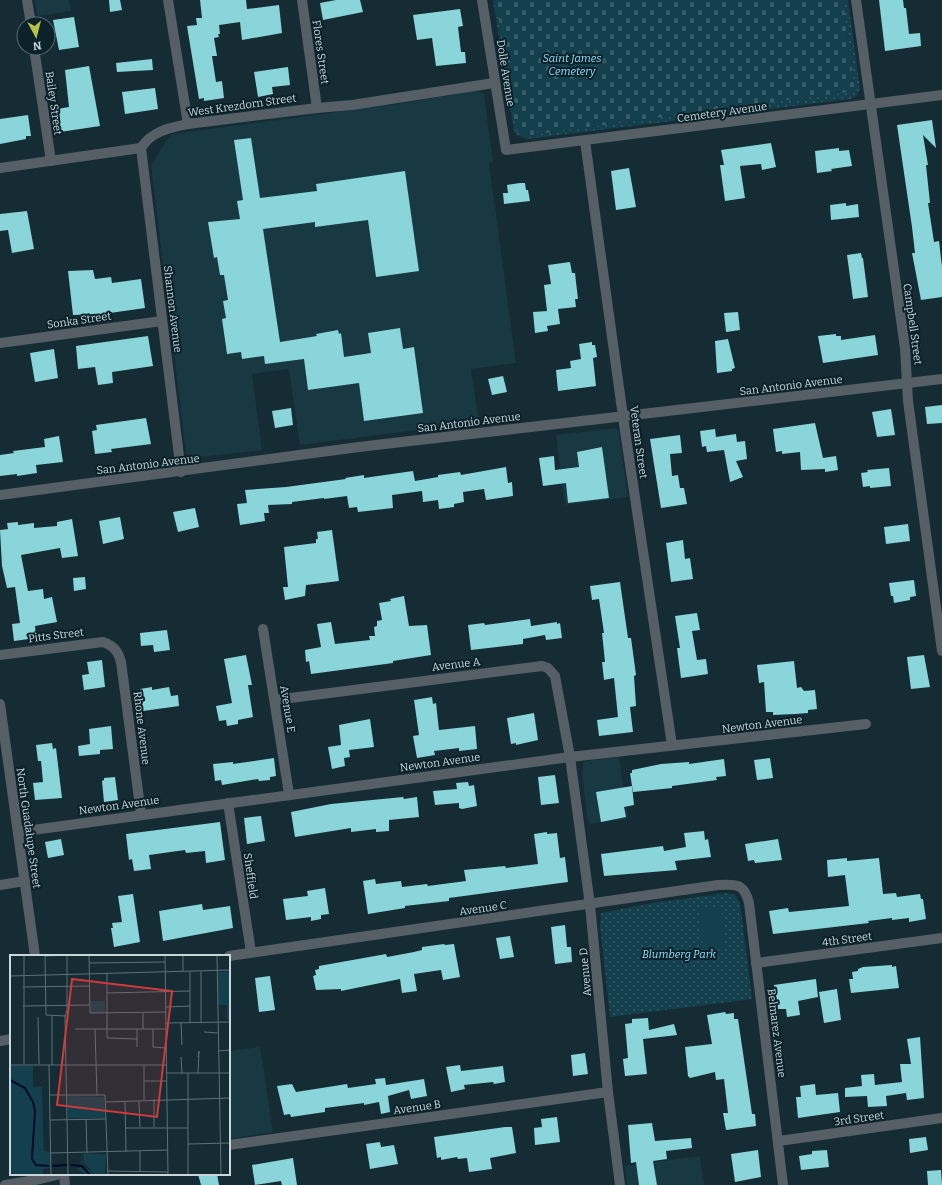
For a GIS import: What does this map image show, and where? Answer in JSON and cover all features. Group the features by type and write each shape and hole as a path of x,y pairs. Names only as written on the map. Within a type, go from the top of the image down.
{"street":[{"path":"27,0 30,16"},
{"path":"168,0 188,124"},
{"name":"Flores Street","path":"302,0 317,108"},
{"name":"Dolle Avenue","path":"482,0 494,83 506,150"},
{"name":"Campbell Street","path":"856,0 905,348 908,401 942,651"},
{"name":"Bailey Street","path":"35,56 51,161"},
{"name":"West Krezdorn Street","path":"141,148 145,142 157,133 188,124 389,100 494,83"},
{"name":"Cemetery Avenue","path":"506,150 942,95"},
{"name":"Veteran Street","path":"585,141 623,417 672,745"},
{"path":"0,168 141,148"},
{"name":"Shannon Avenue","path":"141,148 181,472"},
{"name":"Sonka Street","path":"0,343 162,321"},
{"name":"San Antonio Avenue","path":"0,495 181,472 366,446 942,379"},
{"name":"Avenue E","path":"263,629 289,794"},
{"name":"Pitts Street","path":"0,655 94,642 103,642 114,647"},
{"name":"Rhone Avenue","path":"114,647 121,662 141,814"},
{"name":"Avenue A","path":"275,700 542,666 548,668 555,676 570,757"},
{"name":"North Guadalupe Street","path":"0,704 35,955"},
{"name":"Newton Avenue","path":"18,832 141,814 570,757 866,724"},
{"name":"Avenue D","path":"570,757 590,905 608,1092 620,1185"},
{"name":"Sheffield","path":"228,803 250,952"},
{"path":"0,885 25,881"},
{"name":"Avenue C","path":"230,956 590,905 718,885 729,884 740,886"},
{"name":"Belmarez Avenue","path":"740,886 747,894 783,1185"},
{"name":"4th Street","path":"756,963 942,938"},
{"path":"0,1041 10,1039"},
{"name":"Avenue B","path":"230,1145 608,1092"},
{"name":"3rd Street","path":"778,1141 942,1118"},
{"path":"5,1185 58,1175"},
{"path":"62,1175 65,1185"}],"shaded area":[{"path":"35,0 69,0 71,11 37,16"},
{"path":"475,91 483,93 484,95 493,162 489,163 516,363 471,369 479,422 300,445 289,369 252,374 262,450 190,458 186,453 151,166 167,139 172,134 404,103"},
{"path":"616,428 619,434 628,497 565,505 556,435"},
{"path":"619,757 628,819 588,824 582,773 583,764 586,761"},
{"path":"260,1047 273,1132 230,1139 230,1051"},
{"path":"700,1156 704,1185 627,1185 625,1166"}],"green space":[{"path":"493,0 496,0 502,37 525,136 855,91 843,0 848,0 860,89 857,96 850,99 527,139 517,135 514,131"},
{"name":"Saint James Cemetery","path":"496,0 843,0 855,91 525,136 516,131"},
{"name":"Blumberg Park","path":"727,893 735,895 740,903 752,999 610,1017 600,926 601,913 653,903"},
{"path":"721,907 725,947 703,949 699,909"}],"building":[{"path":"109,0 120,0 122,10 110,12"},
{"path":"200,0 246,0 247,9 279,5 282,33 242,40 240,22 219,25 219,37 214,38 217,56 212,56 216,82 222,81 224,98 204,101 204,98 199,99 187,26 197,25 196,18 202,18"},
{"path":"336,0 360,0 363,12 323,20 320,3"},
{"path":"879,0 903,0 904,8 906,8 909,34 920,33 921,46 885,51"},
{"path":"460,9 463,26 458,27 461,52 465,52 466,63 436,66 432,38 417,40 413,15"},
{"path":"74,17 79,47 59,50 56,35 56,20"},
{"path":"152,59 153,70 117,72 116,63"},
{"path":"89,66 100,126 60,132 57,109 69,107 65,70"},
{"path":"288,67 290,85 272,87 273,94 258,97 254,72"},
{"path":"155,88 158,109 125,114 122,92"},
{"path":"28,115 31,136 26,136 26,139 0,144 0,119"},
{"path":"932,120 936,148 923,135 928,165 926,165 930,203 928,203 934,242 939,241 942,267 942,297 921,300 912,253 915,253 912,227 897,125"},
{"path":"251,138 260,198 317,191 316,184 405,171 419,271 376,277 368,220 315,227 315,222 263,229 280,342 317,336 316,334 338,330 339,334 341,333 344,357 371,353 368,333 400,328 403,349 414,347 423,413 364,421 359,383 308,390 304,359 265,364 264,356 242,359 241,352 227,354 222,319 226,318 223,301 228,300 224,275 220,275 217,257 214,258 208,222 240,219 237,201 243,200 234,140"},
{"path":"771,143 776,167 762,170 761,164 740,166 745,198 725,201 720,165 724,165 721,150"},
{"path":"839,148 839,151 849,150 852,166 817,173 815,151"},
{"path":"629,168 636,207 616,210 611,171"},
{"path":"525,183 530,201 504,204 503,193 508,193 507,185"},
{"path":"846,203 846,206 858,204 859,217 831,220 830,205"},
{"path":"27,211 34,249 12,253 8,230 0,231 0,214"},
{"path":"861,253 868,297 853,299 847,255"},
{"path":"570,262 572,273 575,273 578,299 575,299 576,307 558,309 560,324 547,326 548,331 535,333 533,312 547,311 544,285 551,284 548,265"},
{"path":"93,270 95,279 111,277 112,283 141,279 145,308 103,314 73,315 68,271"},
{"path":"738,312 740,330 726,332 724,313"},
{"path":"836,334 836,336 841,336 841,340 875,335 878,355 823,363 818,336"},
{"path":"148,336 153,366 112,372 113,383 98,385 95,367 78,369 76,346"},
{"path":"728,339 735,368 732,369 732,371 717,373 715,341"},
{"path":"592,342 592,345 595,345 597,357 593,358 596,386 558,391 556,370 571,368 570,361 581,359 579,344"},
{"path":"54,349 58,378 35,382 30,353"},
{"path":"503,376 507,392 492,395 488,379"},
{"path":"942,405 942,423 927,424 925,407"},
{"path":"291,408 293,425 275,428 272,411"},
{"path":"891,409 895,435 877,437 872,412"},
{"path":"146,418 151,444 111,449 112,452 95,454 92,431 97,430 96,425"},
{"path":"815,423 823,458 836,456 838,470 825,472 825,469 801,470 800,452 782,454 782,451 776,452 773,429"},
{"path":"715,429 716,437 736,434 737,442 745,441 747,459 736,461 743,477 730,482 724,450 707,452 706,446 702,447 700,431"},
{"path":"680,435 682,453 670,454 672,476 678,475 680,488 684,488 687,504 661,508 650,439"},
{"path":"59,436 63,462 36,465 37,473 17,476 17,474 0,476 0,455 14,453 13,451 45,447 44,439"},
{"path":"602,447 609,498 568,503 566,483 543,486 539,458 554,456 555,470 579,467 577,452"},
{"path":"506,467 508,483 512,482 513,496 486,500 484,489 463,492 464,502 454,504 454,507 439,509 438,500 423,502 422,491 392,495 393,508 358,512 357,507 349,508 347,496 324,498 292,502 292,504 268,505 269,513 264,513 265,521 240,525 237,504 247,503 245,490 286,487 346,479 345,478 364,475 364,478 413,471 415,481 438,477 438,475 460,472 461,475"},
{"path":"889,468 891,486 870,488 870,486 863,487 861,473 868,472 867,470"},
{"path":"195,508 199,527 178,532 173,512"},
{"path":"120,517 124,539 103,544 99,521"},
{"path":"72,519 78,556 62,558 60,548 21,555 28,591 43,589 44,599 52,597 57,622 35,626 36,638 14,641 12,624 20,623 15,587 7,588 2,566 0,530 8,529 7,523 18,522 18,525 34,523 34,528 57,526 57,522"},
{"path":"908,524 910,541 886,544 884,527"},
{"path":"332,530 339,581 306,585 305,596 285,600 283,587 288,587 284,547 316,543 316,539 318,539 317,532"},
{"path":"683,540 685,559 690,558 693,579 671,582 666,543"},
{"path":"85,577 86,589 74,591 73,578"},
{"path":"914,580 916,596 910,597 910,600 894,603 893,596 891,596 889,583"},
{"path":"620,582 628,638 631,638 636,675 634,676 636,706 630,707 633,732 599,736 597,720 618,717 614,678 604,680 602,662 605,662 602,633 604,633 599,599 592,600 590,586"},
{"path":"404,596 409,626 427,625 431,655 393,661 393,663 311,674 309,661 306,662 305,650 321,647 317,624 331,622 335,644 370,640 369,636 375,636 374,627 377,626 377,621 382,620 379,603 391,601 390,599"},
{"path":"697,613 700,630 692,631 697,660 706,659 708,674 681,678 677,648 680,648 675,616"},
{"path":"530,619 531,626 557,622 557,624 560,623 562,638 546,640 545,635 523,639 523,644 471,650 468,625 484,623 485,625"},
{"path":"167,630 170,650 154,652 153,645 141,646 140,633"},
{"path":"246,655 252,685 248,685 253,717 238,720 238,724 227,726 226,720 219,721 216,706 232,703 224,659"},
{"path":"924,655 930,687 911,689 907,657"},
{"path":"102,660 105,687 84,690 82,675 89,674 87,662"},
{"path":"794,661 797,688 801,687 804,691 815,690 817,709 808,710 808,713 795,714 773,715 773,712 766,712 764,682 759,683 757,665"},
{"path":"152,687 152,690 169,687 171,696 178,695 179,706 143,711 140,689"},
{"path":"432,697 433,704 436,703 439,730 475,726 477,749 459,751 459,748 434,751 435,755 417,758 413,736 419,735 414,700"},
{"path":"534,713 538,740 516,745 516,743 511,744 507,718"},
{"path":"370,719 374,747 349,750 350,757 344,758 345,766 332,769 328,747 341,745 339,725"},
{"path":"111,726 113,749 100,750 100,754 79,756 78,746 90,744 89,729"},
{"path":"52,743 53,749 56,748 62,798 35,800 33,783 43,782 41,761 38,761 36,745"},
{"path":"274,758 276,776 270,777 270,780 259,781 258,779 222,785 221,780 215,781 213,764 233,762 233,764"},
{"path":"770,758 773,778 757,780 754,760"},
{"path":"724,759 726,776 716,777 717,780 672,786 672,788 633,792 630,773 632,773 632,770 661,764 689,762 689,764"},
{"path":"555,775 559,803 541,805 538,777"},
{"path":"115,777 118,800 104,802 102,781 104,778"},
{"path":"468,782 469,786 474,785 477,806 462,809 459,808 459,803 435,805 433,791 457,789 456,783"},
{"path":"632,786 634,805 624,807 626,817 601,822 596,792"},
{"path":"403,797 404,799 417,797 419,817 389,820 389,831 376,832 376,829 351,832 351,828 295,837 291,812 331,804"},
{"path":"261,816 265,841 247,844 244,818"},
{"path":"220,822 225,860 206,863 205,851 186,853 185,850 149,855 151,869 134,871 132,859 129,860 126,834"},
{"path":"704,831 705,840 708,839 711,857 675,861 677,870 604,876 601,854 663,846 664,851 686,847 684,833"},
{"path":"547,832 547,834 557,833 560,858 565,857 568,882 449,898 449,901 405,906 405,908 368,914 363,881 375,879 376,884 401,881 402,887 427,884 428,886 466,881 464,870 505,866 506,868 538,864 534,834"},
{"path":"61,839 64,855 48,858 45,842"},
{"path":"778,839 782,860 755,863 754,860 748,861 745,844"},
{"path":"847,858 847,861 879,858 883,894 896,893 897,897 920,894 921,899 923,899 926,919 909,922 909,918 892,920 892,918 868,921 869,923 773,934 769,911 788,908 789,912 849,906 845,875 828,877 827,860"},
{"path":"325,888 329,914 321,915 321,919 311,921 311,917 286,920 283,899 308,896 307,891"},
{"path":"133,894 140,942 114,947 111,928 113,928 112,923 122,922 118,896"},
{"path":"202,904 203,910 230,906 233,928 163,941 159,911"},
{"path":"565,925 567,947 571,947 572,962 555,964 551,927"},
{"path":"510,936 514,957 500,959 496,938"},
{"path":"454,944 460,977 443,980 441,970 414,974 417,991 402,993 400,979 341,991 341,989 316,990 313,976 316,975 315,970 319,969 319,966 386,954 387,957 422,950 422,947"},
{"path":"892,965 892,967 896,966 899,988 851,993 849,979 853,979 852,972 858,971 858,969 863,967"},
{"path":"270,976 275,1010 259,1012 255,978"},
{"path":"816,979 818,997 798,1001 800,1015 787,1017 786,1009 778,1009 774,985"},
{"path":"837,989 841,1020 824,1023 819,992"},
{"path":"725,1012 726,1014 734,1013 734,1019 738,1019 752,1114 755,1114 756,1126 726,1130 723,1113 728,1113 724,1079 716,1080 715,1072 690,1078 688,1076 685,1047 712,1044 707,1015"},
{"path":"648,1018 649,1030 674,1024 677,1035 643,1039 647,1074 625,1076 623,1059 628,1058 625,1024 632,1023 632,1019"},
{"path":"920,1037 924,1098 907,1100 906,1093 886,1096 887,1106 868,1107 867,1096 845,1097 845,1088 862,1086 861,1075 874,1074 875,1085 902,1082 900,1064 911,1064 907,1039"},
{"path":"585,1053 588,1074 573,1076 571,1055"},
{"path":"460,1065 461,1071 503,1066 505,1082 464,1085 465,1089 451,1092 446,1067"},
{"path":"385,1078 386,1085 424,1079 427,1096 411,1099 409,1090 388,1096 390,1112 381,1114 379,1102 364,1105 364,1103 325,1108 325,1112 291,1117 290,1114 284,1115 277,1086 292,1084 296,1092 347,1084 348,1088 376,1084 375,1079"},
{"path":"815,1084 816,1095 838,1093 840,1112 798,1118 796,1097 801,1097 800,1086"},
{"path":"557,1117 560,1142 535,1145 534,1128 542,1127 541,1119"},
{"path":"652,1123 655,1141 691,1138 692,1148 666,1151 667,1159 653,1161 657,1185 639,1185 636,1162 631,1163 628,1125"},
{"path":"512,1127 516,1153 490,1158 492,1169 469,1172 467,1158 458,1159 457,1157 441,1160 441,1157 437,1158 434,1137"},
{"path":"926,1137 928,1150 910,1153 909,1139"},
{"path":"380,1142 381,1147 394,1145 398,1164 370,1169 366,1144"},
{"path":"758,1150 761,1177 735,1182 731,1154"},
{"path":"827,1150 829,1167 801,1170 799,1156 812,1154 812,1151"},
{"path":"293,1158 297,1185 282,1185 281,1181 255,1185 252,1165"},
{"path":"941,1170 942,1185 928,1185 927,1171"},
{"path":"198,1175 217,1175 219,1185 201,1185"}]}
